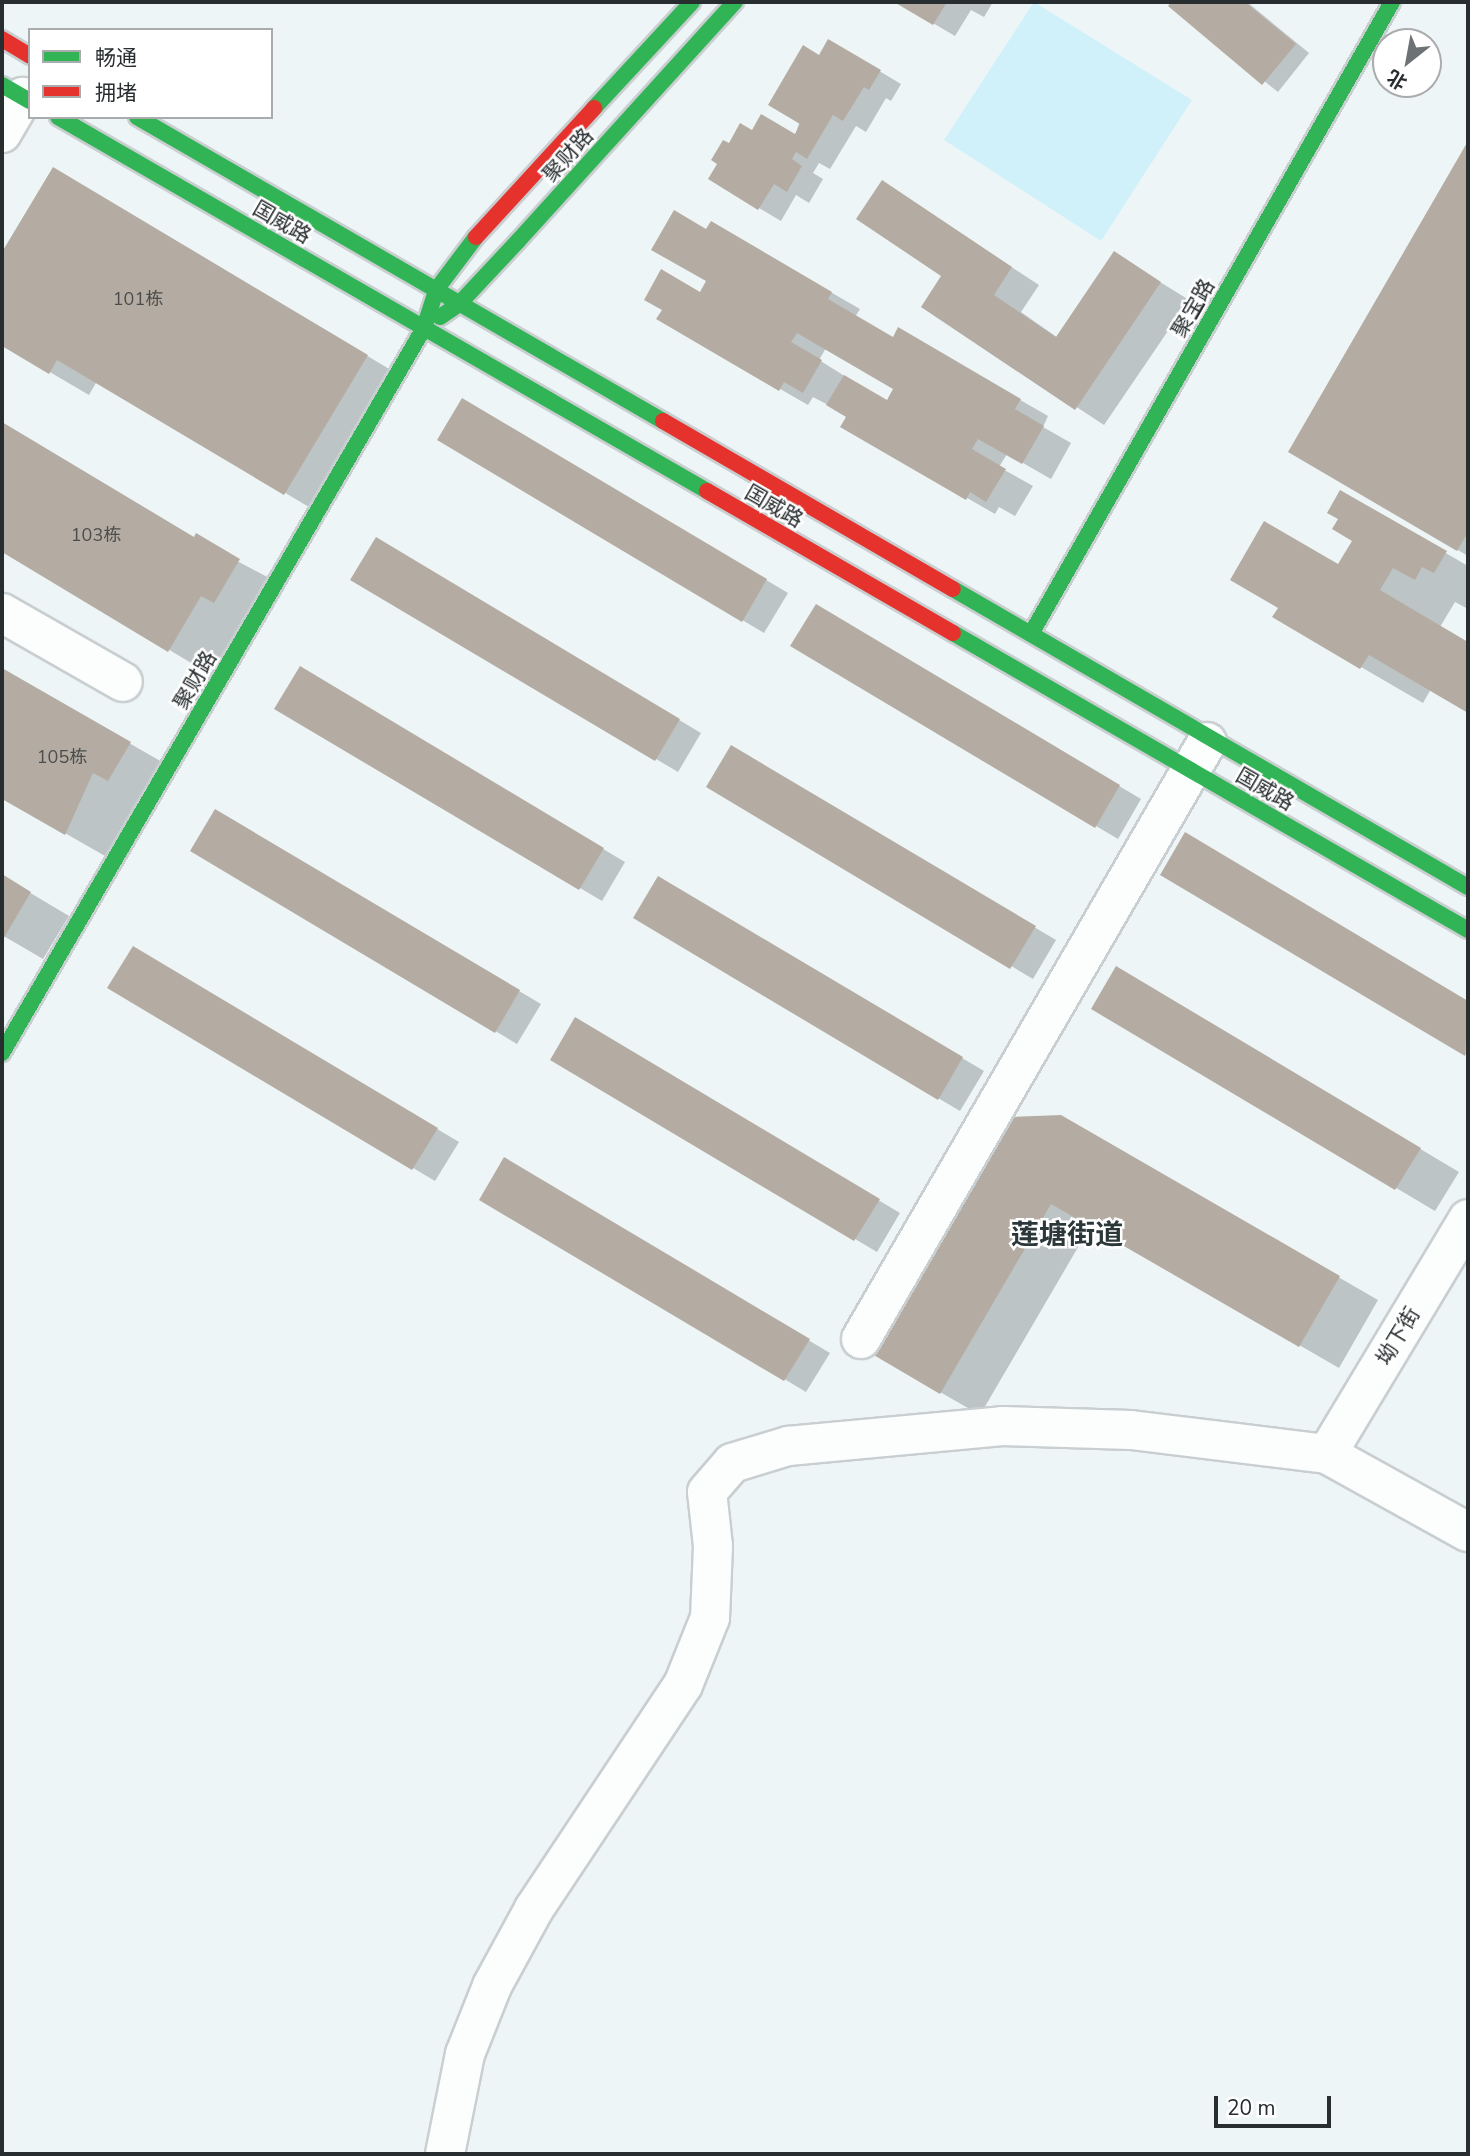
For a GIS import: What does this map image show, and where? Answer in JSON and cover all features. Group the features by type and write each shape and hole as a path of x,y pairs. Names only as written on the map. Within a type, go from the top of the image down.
{"street":[{"name":"聚财路","path":"2,1054 424,328 436,290 488,221 692,2"},
{"name":"聚财路","path":"424,328 459,303 735,2"},
{"name":"聚宝路","path":"1031,634 1392,2"},
{"path":"2,39 28,54"},
{"path":"2,133 18,94"},
{"name":"国威路","path":"61,119 1468,930"},
{"name":"国威路","path":"140,119 1468,887"},
{"path":"2,613 123,682"},
{"path":"861,1339 1210,737"},
{"name":"坳下街","path":"1327,1454 1468,1219"},
{"path":"445,2154 465,2054 492,1986 534,1909 683,1685 710,1618 713,1546 707,1492 732,1463 788,1446 1002,1426 1131,1430 1327,1454 1468,1532"}],"shaded area":[{"path":"1034,2 1192,100 1101,241 944,140"}],"building":[{"path":"894,2 947,2 933,25"},
{"path":"1171,2 1245,2 1296,44 1262,85 1168,6"},
{"path":"828,39 881,70 869,90 864,87 843,121 833,115 807,159 796,152 792,159 802,166 787,192 774,184 758,210 708,179 717,164 711,160 723,140 729,143 740,123 752,130 761,114 795,134 800,124 768,105 803,45 819,55"},
{"path":"1468,141 1468,532 1457,551 1288,452"},
{"path":"53,167 368,355 284,495 57,360 49,374 2,346 2,252"},
{"path":"882,180 1012,267 994,295 1056,337 1114,251 1161,282 1075,410 921,307 941,276 856,219"},
{"path":"674,210 706,229 711,221 832,292 828,299 893,337 898,327 1021,399 1015,409 1044,426 1022,464 978,439 972,449 1006,469 986,502 970,492 966,500 840,427 846,417 826,405 844,375 887,400 893,389 797,333 791,342 822,360 803,393 784,382 779,391 656,319 662,310 644,300 661,269 700,292 706,281 651,250"},
{"path":"462,398 767,579 742,622 437,440"},
{"path":"2,422 194,537 196,533 240,559 214,603 201,596 168,652 2,552"},
{"path":"1340,490 1447,551 1434,573 1422,567 1415,580 1393,568 1380,590 1468,642 1468,713 1369,655 1360,669 1272,617 1278,608 1230,580 1264,521 1338,564 1352,541 1332,529 1338,519 1327,513"},
{"path":"376,537 680,719 655,761 350,580"},
{"path":"816,604 1120,785 1095,828 790,646"},
{"path":"300,666 604,848 579,890 274,709"},
{"path":"2,668 131,742 108,781 93,773 65,835 2,799"},
{"path":"731,745 1036,926 1010,969 706,787"},
{"path":"215,809 520,990 495,1033 190,851"},
{"path":"1185,832 1468,1001 1465,1056 1160,875"},
{"path":"2,874 31,892 2,941"},
{"path":"658,876 963,1057 938,1100 633,918"},
{"path":"133,946 438,1128 412,1170 107,988"},
{"path":"1116,966 1421,1148 1395,1190 1091,1009"},
{"path":"575,1017 880,1199 854,1241 550,1060"},
{"path":"1061,1115 1340,1276 1299,1347 1051,1204 940,1394 872,1354 1009,1117"},
{"path":"504,1157 810,1339 784,1381 479,1200"}],"traffic: fast":[{"path":"594,108 692,2"},
{"path":"440,317 459,304 735,2"},
{"path":"1031,634 1392,2"},
{"path":"2,85 28,100"},
{"path":"61,119 707,491"},
{"path":"140,119 663,421"},
{"path":"2,1053 424,328 436,290 476,237"},
{"path":"953,589 1468,887"},
{"path":"953,633 1468,930"}],"traffic: jam":[{"path":"2,39 28,55"},
{"path":"476,237 594,108"},
{"path":"663,421 953,589"},
{"path":"707,491 953,633"}],"district":[{"name":"莲塘街道","path":"1067,1235"}]}
